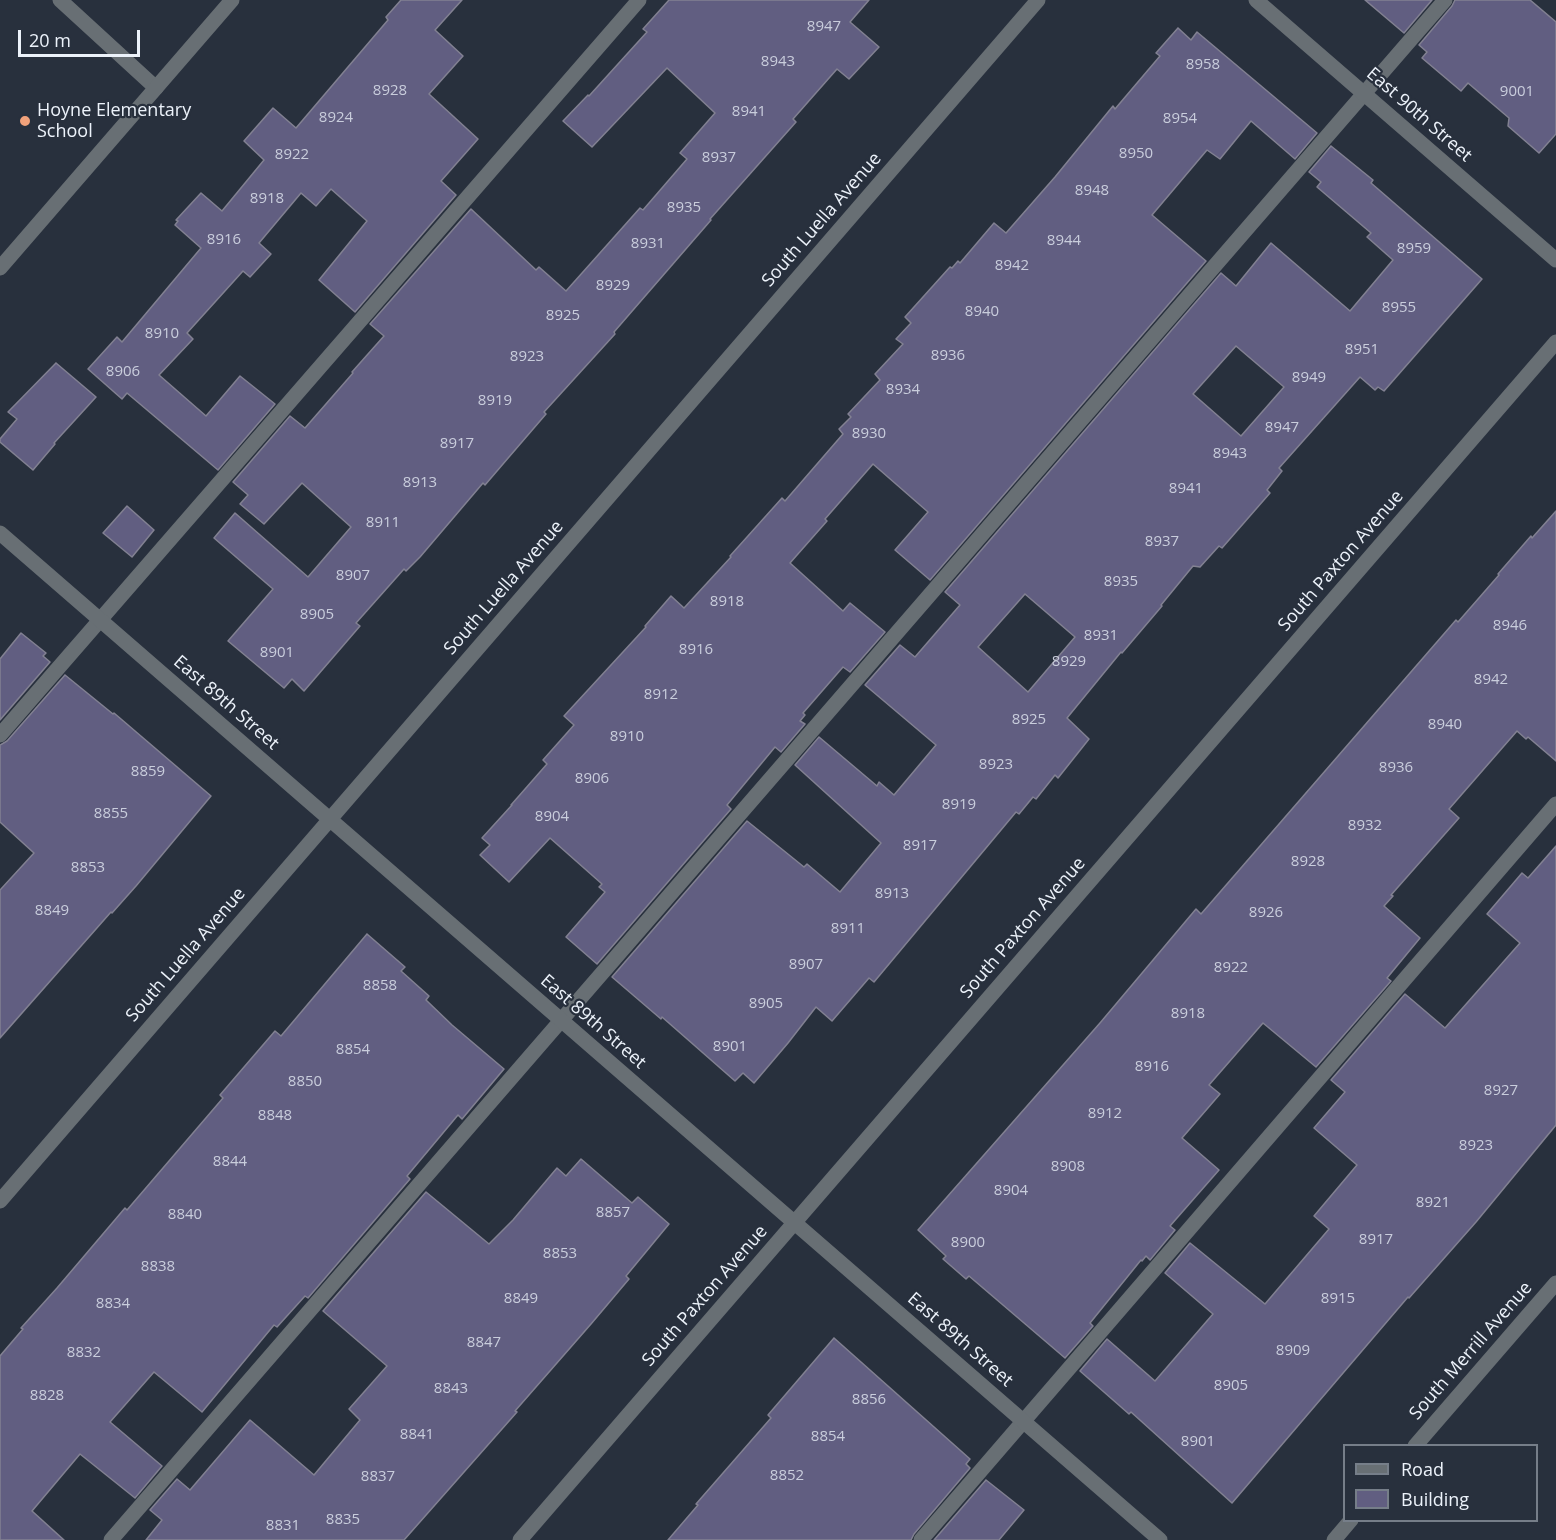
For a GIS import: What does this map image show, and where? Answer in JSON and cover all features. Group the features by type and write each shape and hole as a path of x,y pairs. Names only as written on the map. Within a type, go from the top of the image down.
{"street":[{"path":"60,0 156,88"},
{"path":"0,268 232,0"},
{"path":"0,735 639,0"},
{"name":"South Luella Avenue","path":"0,1201 1038,0"},
{"name":"East 90th Street","path":"1256,0 1556,260"},
{"path":"111,1540 1445,0"},
{"name":"South Paxton Avenue","path":"520,1540 1556,342"},
{"name":"East 89th Street","path":"0,533 1160,1540"},
{"path":"921,1540 1556,804"},
{"name":"South Merrill Avenue","path":"1417,1444 1556,1283"},
{"path":"1334,1540 1350,1522"}],"building":[{"path":"401,0 462,0 435,30 463,56 429,94 478,139 441,181 456,195 355,312 319,280 367,221 331,189 316,206 301,193 259,243 271,254 250,277 243,271 187,333 193,339 159,375 206,416 240,376 275,404 218,470 127,393 122,399 88,369 117,337 122,342 201,248 175,225 178,221 176,220 201,193 222,211 264,160 244,141 273,108 296,128 388,20 386,17"},
{"path":"669,0 869,0 850,22 879,47 849,79 837,69 793,119 796,122 710,219 614,332 615,334 544,412 546,414 485,485 483,483 420,557 406,571 404,569 356,623 360,626 304,691 292,679 284,688 228,641 273,589 214,538 235,513 308,577 351,527 302,483 264,524 240,504 248,495 233,482 290,416 305,428 353,373 384,336 370,324 471,209 536,270 539,267 566,291 640,208 643,210 687,159 680,153 715,113 667,68 592,147 563,121 647,32 643,29"},
{"path":"1365,0 1432,0 1404,33"},
{"path":"1455,0 1530,0 1556,22 1556,134 1539,153 1508,126 1509,118 1468,83 1461,91 1422,58 1427,52 1419,45"},
{"path":"1178,28 1191,40 1197,32 1317,133 1295,159 1251,121 1220,159 1207,150 1152,215 1206,261 930,580 895,550 928,512 873,464 825,519 827,521 790,563 843,611 850,603 885,632 850,672 843,667 803,713 805,715 800,721 805,724 781,752 775,747 727,805 731,809 597,964 566,937 605,892 599,887 602,884 550,838 509,882 480,855 490,845 482,838 547,764 543,760 574,725 564,716 646,627 671,596 684,608 782,498 785,501 843,434 839,429 851,417 848,414 880,380 875,374 903,344 896,339 911,323 905,317 950,267 952,268 958,261 960,263 994,223 1006,233 1113,106 1115,109 1160,56 1156,53"},
{"path":"1331,146 1373,180 1371,183 1482,279 1384,391 1378,387 1375,390 1360,377 1279,468 1282,471 1267,490 1270,493 1222,548 1219,546 1200,567 1193,566 1067,718 1089,739 1058,778 1055,775 1036,799 1033,797 1019,814 1016,812 874,982 869,978 832,1021 816,1007 754,1083 743,1073 735,1081 612,977 747,821 804,867 807,864 840,892 881,843 795,765 819,737 877,786 879,782 894,795 936,745 865,685 900,645 915,657 960,605 945,592 1221,273 1236,286 1271,243 1350,311 1393,260 1367,237 1371,233 1317,187 1321,182 1309,172","holes":["1236,346 1284,387 1241,436 1193,394","1025,594 1075,637 1028,692 978,647"]},
{"path":"56,363 96,397 33,470 0,442 0,439 17,419 8,412"},
{"path":"127,506 154,530 132,557 103,533"},
{"path":"1556,511 1556,761 1528,737 1526,739 1517,731 1449,809 1459,818 1391,895 1393,896 1384,906 1420,938 1387,978 1391,981 1316,1067 1263,1023 1209,1085 1220,1094 1182,1138 1219,1170 1170,1226 1175,1230 1150,1260 1146,1256 1141,1260 1090,1323 1093,1326 1065,1358 969,1276 966,1279 943,1259 946,1256 918,1230 1100,1023 1196,909 1201,914 1456,620 1458,622 1531,536 1532,538"},
{"path":"21,633 46,653 43,656 50,662 0,720 0,659"},
{"path":"65,675 114,713 211,796 136,886 0,1038 0,890 34,853 0,822 0,745 7,741"},
{"path":"1556,846 1556,1125 1476,1222 1408,1297 1232,1503 1131,1412 1129,1414 1080,1371 1107,1339 1155,1381 1213,1314 1165,1273 1190,1243 1265,1304 1329,1229 1314,1216 1357,1165 1314,1128 1345,1092 1331,1080 1405,994 1445,1028 1520,943 1487,914 1522,873 1528,878"},
{"path":"367,934 405,967 401,971 429,996 426,1000 504,1069 462,1119 458,1115 407,1176 410,1179 308,1298 305,1296 277,1327 274,1325 202,1412 154,1372 110,1422 162,1466 135,1498 80,1454 32,1511 64,1540 0,1540 0,1356 23,1329 21,1328 223,1098 220,1095 275,1031 281,1036"},
{"path":"581,1159 632,1203 638,1197 669,1224 626,1276 629,1279 515,1411 517,1412 404,1540 146,1540 162,1520 150,1510 177,1479 190,1490 250,1420 314,1475 360,1420 349,1409 387,1366 323,1311 426,1192 489,1244 513,1220 557,1168 566,1176"},
{"path":"834,1338 970,1459 966,1464 970,1468 911,1540 668,1540 698,1505 696,1504 771,1418 768,1415"},
{"path":"986,1480 1024,1510 999,1540 934,1540"}],"place":[{"name":"Hoyne Elementary School","path":"25,121"}]}
